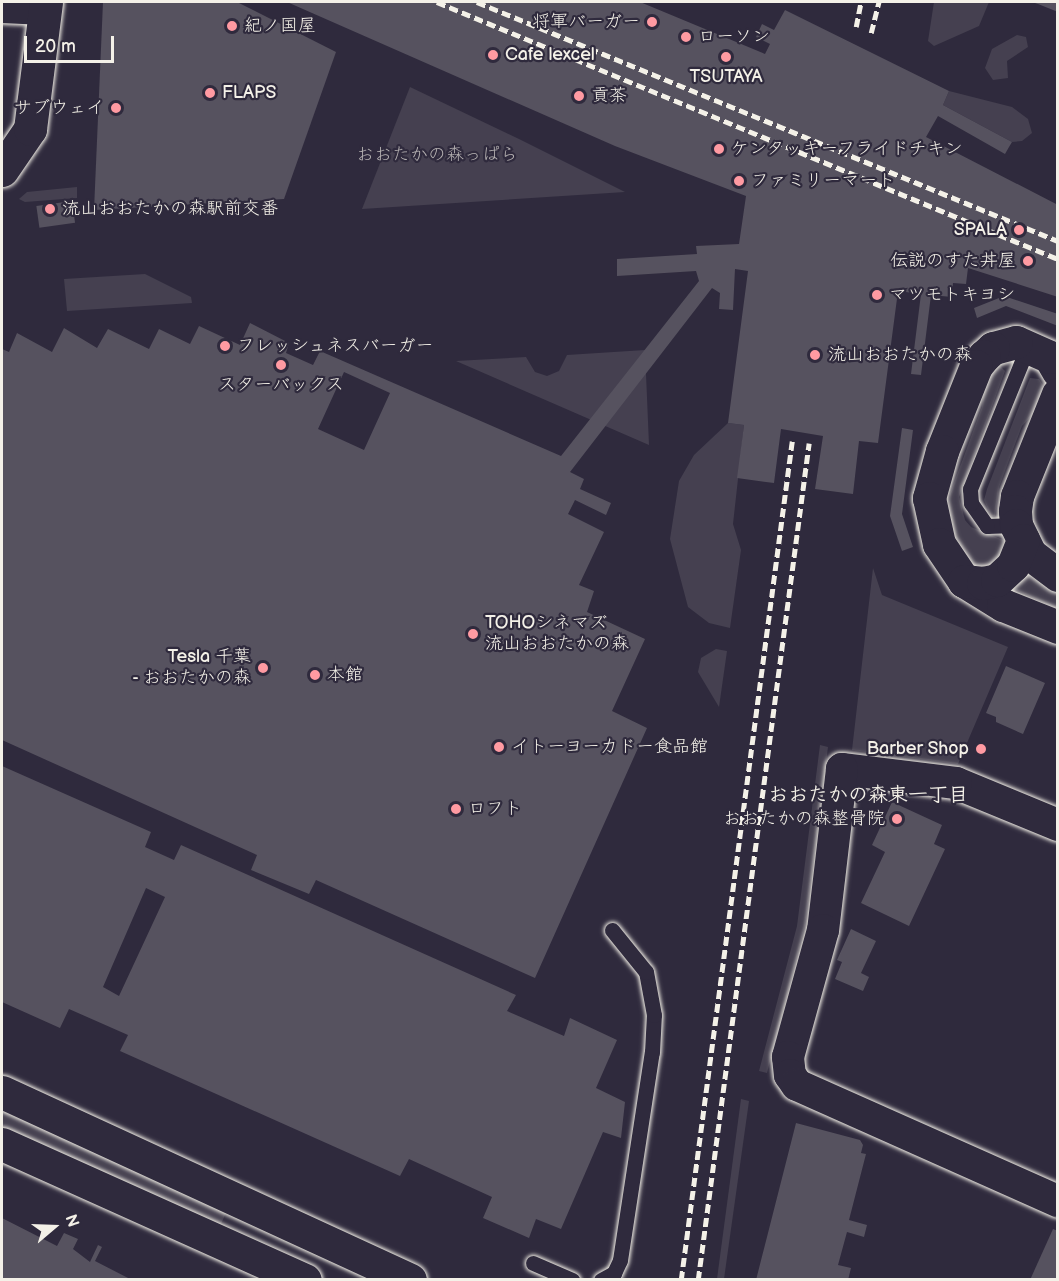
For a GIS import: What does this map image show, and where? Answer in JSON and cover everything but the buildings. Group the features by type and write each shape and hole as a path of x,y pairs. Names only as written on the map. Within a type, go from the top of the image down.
{"street":[{"path":"2,7 45,5 30,129 2,170"},
{"path":"1058,371 1050,357 1028,346 1016,342 993,348 976,366 932,489 932,522 939,544 964,580 1003,605 1058,627"},
{"path":"964,580 983,583 997,579 1013,566 1019,532 1017,496 1058,394"},
{"path":"1019,532 1036,560 1058,575"},
{"path":"1054,1190 797,1085 790,1075 788,1057 823,930 842,769 956,783 1058,825"},
{"path":"2,1092 410,1280"},
{"path":"2,1144 305,1280"}],"lane":[{"path":"1019,532 987,526 971,503 970,489 1028,346"},
{"path":"602,1280 614,1273 620,1260 650,1064 654,1015 646,972 612,930"},
{"path":"533,1263 572,1280"}],"green space":[{"path":"934,2 989,2 979,26 934,46 928,41"},
{"path":"1017,35 1026,37 1028,47 1007,61 1008,78 993,80 985,68 992,49"},
{"name":"おおたかの森っぱら","path":"410,87 519,139 625,192 362,209"},
{"path":"949,91 1012,107 1028,119 1032,133 1022,141 1012,142 943,105"},
{"path":"77,187 77,198 25,202 19,199 27,192"},
{"path":"145,274 191,297 192,303 67,311 64,279"},
{"path":"645,350 649,445 456,361 526,357 535,372 547,376 559,371 567,355"},
{"path":"997,363 1005,371 959,497 965,520 971,527 1003,540 1008,560 989,576 969,563 951,527 948,511 950,494 982,407 985,379"},
{"path":"1030,378 1039,379 1044,387 1034,413 1022,426 999,487 995,516 991,516 984,500 987,489"},
{"path":"728,423 744,425 733,524 741,550 730,628 709,623 688,607 670,539 679,481 694,455"},
{"path":"873,568 882,595 1008,647 958,764 852,750"},
{"path":"1024,574 1057,592 1057,609 1012,588"},
{"path":"716,649 727,651 719,707 698,672 701,658"},
{"path":"820,745 828,747 805,925 767,1073 759,1071 797,926"},
{"path":"741,1099 749,1101 724,1279 717,1279"},
{"path":"2,1111 227,1211 221,1225 2,1127"}],"railway":[{"path":"437,2 1058,259"},
{"path":"477,2 1058,241"},
{"path":"856,27 861,2"},
{"path":"871,33 879,2"},
{"path":"681,1280 792,441"},
{"path":"698,1280 809,443"}],"place":[{"name":"将軍バーガー","path":"652,22"},
{"name":"紀ノ国屋","path":"232,26"},
{"name":"ローソン","path":"686,37"},
{"name":"Cafe lexcel","path":"493,55"},
{"name":"TSUTAYA","path":"726,57"},
{"name":"FLAPS","path":"210,93"},
{"name":"貢茶","path":"579,96"},
{"name":"サブウェイ","path":"116,108"},
{"name":"ケンタッキーフライドチキン","path":"719,149"},
{"name":"ファミリーマート","path":"739,181"},
{"name":"流山おおたかの森駅前交番","path":"50,209"},
{"name":"SPALA","path":"1019,230"},
{"name":"伝説のすた丼屋","path":"1028,261"},
{"name":"マツモトキヨシ","path":"877,295"},
{"name":"フレッシュネスバーガー","path":"225,346"},
{"name":"流山おおたかの森","path":"815,355"},
{"name":"スターバックス","path":"281,365"},
{"name":"TOHOシネマズ 流山おおたかの森","path":"473,634"},
{"name":"Tesla 千葉 - おおたかの森","path":"263,668"},
{"name":"本館","path":"315,675"},
{"name":"イトーヨーカドー食品館","path":"499,747"},
{"name":"Barber Shop","path":"981,749"},
{"name":"ロフト","path":"456,809"},
{"name":"おおたかの森整骨院","path":"897,819"}],"district":[{"name":"おおたかの森東一丁目","path":"868,795"}]}
